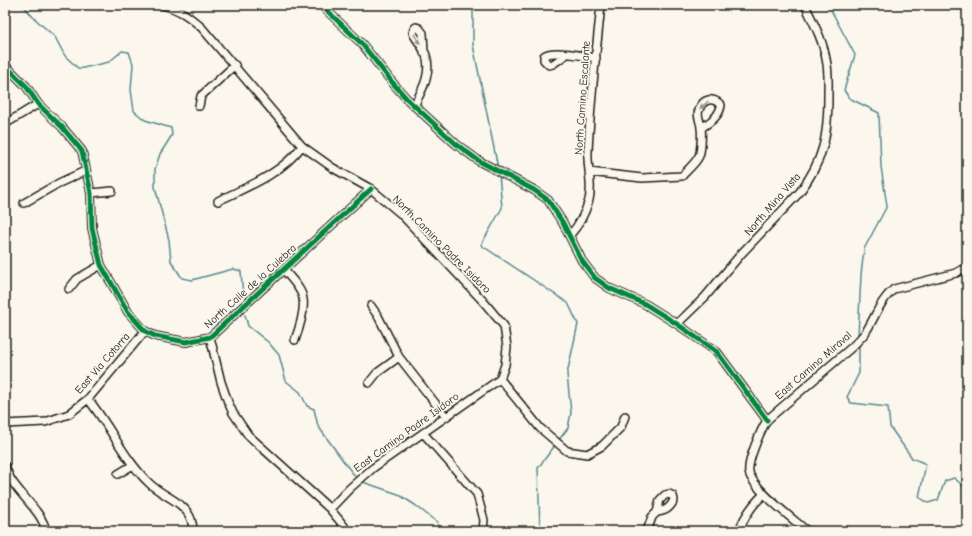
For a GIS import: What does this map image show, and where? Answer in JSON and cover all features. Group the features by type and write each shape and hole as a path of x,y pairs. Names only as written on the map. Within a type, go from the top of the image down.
{"street":[{"name":"North Camino Padre Isidoro","path":"162,5 175,8 191,18 202,28 302,146 333,168 371,189 401,214 484,300 504,326 507,347 505,365 500,379"},
{"path":"321,5 362,44 392,82 414,106 471,157 543,196 558,214 582,261 599,282 645,304 717,352 767,420 749,463 748,468 750,476 764,494 807,531"},
{"name":"North Camino Escalante","path":"570,235 580,222 590,191 588,152 601,5"},
{"name":"North Mina Vista","path":"677,324 713,288 737,258 799,193 819,160 827,130 828,69 821,40 805,5"},
{"path":"414,106 428,75 428,64 424,53"},
{"path":"567,54 596,58"},
{"name":"North Calle de la Culebra","path":"5,65 26,86 38,104 62,126 82,151 85,171 92,193 92,228 101,265 128,312 145,331 155,336 186,342 210,337 371,189"},
{"path":"199,106 201,96 235,66"},
{"path":"5,124 38,104"},
{"path":"589,172 642,178 682,176 699,156 701,128"},
{"path":"218,201 269,177 296,154 302,146"},
{"path":"24,203 60,182 85,171"},
{"path":"92,193 112,191"},
{"path":"69,289 77,279 101,265"},
{"name":"East Camino Miraval","path":"767,420 852,347 864,334 886,296 894,289 956,273 967,267"},
{"path":"284,270 296,283 304,299 301,322 295,340"},
{"path":"371,306 378,316 399,357 446,417"},
{"name":"East Via Cotorra","path":"5,424 45,422 69,414 88,399 145,331"},
{"path":"210,337 221,382 233,413 248,435 330,509 347,531"},
{"path":"369,383 377,373 399,357"},
{"path":"500,379 540,428 567,451 587,454 602,446 622,427 625,416"},
{"name":"East Camino Padre Isidoro","path":"330,509 350,488 373,468 424,434 500,379"},
{"path":"88,399 99,412 134,465 150,484 179,504 191,518 193,531"},
{"path":"424,434 477,494 484,520 483,531"},
{"path":"118,474 134,465"},
{"path":"5,466 10,478 31,504 45,526 46,531"},
{"path":"739,531 742,523 757,501 764,494"},
{"path":"647,531 652,517 657,512"}],"waterway":[{"path":"23,5 33,17 55,37 65,56 79,69 109,62 122,51 129,52 133,64 131,90 134,111 145,120 171,128 172,135 160,154 155,169 155,187 169,240 171,261 182,278 192,280 233,269 241,271 243,297"},
{"path":"473,5 473,45 498,168"},
{"path":"832,5 832,12 855,55 844,90 849,98 879,113 881,167 887,206 864,249 861,275 858,336"},
{"path":"499,174 502,208 481,245 568,303 578,324 567,374 571,413 568,428 558,441"},
{"path":"245,315 248,326 268,342 279,355 286,381 300,392 307,406 314,409 318,426 355,476"},
{"path":"859,344 859,373 847,397 851,403 888,407 890,427 912,458 926,464 919,497 928,503 938,500 945,481 954,478 967,489"},
{"path":"540,531 538,468 556,444"},
{"path":"363,482 398,494 438,523 439,531"}],"cycle path":[{"path":"321,5 362,44 406,98 456,144 479,161 534,190 548,200 563,223 582,261 595,278 609,288 645,304 717,352 767,420"},
{"path":"5,65 26,86 38,104 62,127 82,151 91,193 92,228 101,265 128,312 145,331 155,336 186,342 210,337 371,189"}]}
